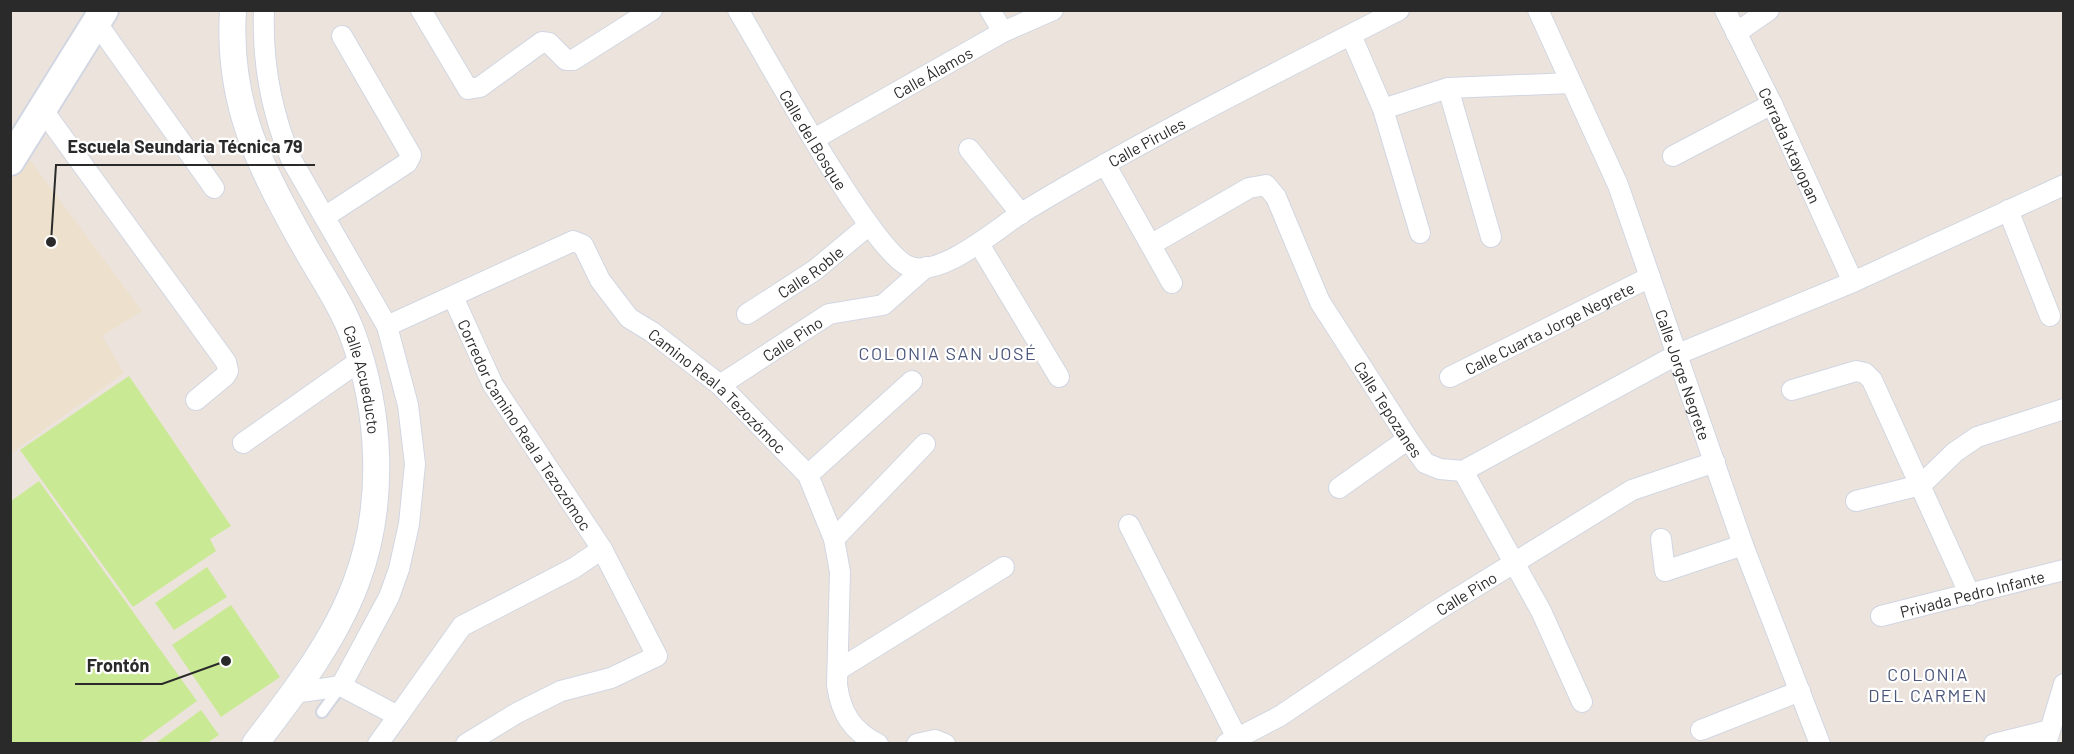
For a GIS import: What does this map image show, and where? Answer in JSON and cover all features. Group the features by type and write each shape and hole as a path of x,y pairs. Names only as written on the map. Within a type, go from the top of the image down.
{"main road":[{"path":"10,161 100,16"}],"street":[{"name":"Calle Acueducto","path":"233,10 233,61 238,99 251,141 266,177 351,331 361,360 372,410 377,458 372,519 357,582 336,626 294,693 255,744"},
{"path":"264,10 263,48 279,130 291,159 326,216 387,326 408,405 416,464 409,524 399,569 389,597 341,686"},
{"path":"421,10 468,89 480,87 542,42 549,43 566,60 573,60 652,10"},
{"name":"Calle del Bosque","path":"738,10 814,139 869,225 899,262 911,267 926,267"},
{"path":"990,10 1003,32"},
{"name":"Calle Álamos","path":"814,139 1003,32 1053,10"},
{"name":"Calle Pirules","path":"926,267 979,244 1021,214 1105,164 1231,94 1399,10"},
{"name":"Calle Jorge Negrete","path":"1538,10 1592,124 1617,185 1743,545 1820,744"},
{"name":"Cerrada Ixtayopan","path":"1725,10 1772,104 1853,282"},
{"path":"1736,33 1769,10"},
{"path":"100,16 214,188"},
{"path":"1351,35 1383,109 1420,233"},
{"path":"326,216 408,163 411,155 342,36"},
{"path":"1383,109 1448,88 1571,83"},
{"path":"1448,88 1491,237"},
{"path":"1673,156 1772,104"},
{"path":"42,109 226,362 228,371 225,376 196,400"},
{"path":"969,149 1021,214"},
{"path":"1105,164 1172,283"},
{"name":"Calle Tepozanes","path":"1152,244 1249,188 1266,185 1276,197 1320,302 1408,439 1425,463 1440,469 1463,471"},
{"path":"1582,702 1541,611 1463,471 1678,354 1853,282 2064,185"},
{"path":"2008,210 2050,316"},
{"name":"Calle Roble","path":"747,314 815,270 869,225"},
{"name":"Camino Real a Tezozómoc","path":"387,326 573,241 583,245 600,280 629,318 652,332 720,385 808,475 834,539 840,572 837,685 844,715 857,730 878,744"},
{"path":"979,244 1059,377"},
{"name":"Calle Pino","path":"720,385 829,314 883,305 926,267"},
{"name":"Calle Cuarta Jorge Negrete","path":"1450,377 1650,277"},
{"name":"Corredor Camino Real a Tezozómoc","path":"453,297 493,385 602,549 657,656 611,678 561,691 517,713 466,744"},
{"path":"243,442 361,360"},
{"path":"1792,390 1856,371 1865,373 1872,380 1970,595"},
{"path":"808,475 912,381"},
{"path":"1856,501 1921,486 1955,452 1977,437 2064,409"},
{"path":"1340,488 1408,439"},
{"path":"834,539 925,444"},
{"name":"Calle Pino","path":"1232,742 1280,716 1433,613 1632,490 1715,462"},
{"path":"1129,525 1232,742"},
{"path":"1661,539 1665,571 1743,545"},
{"path":"378,744 462,626 574,568 602,549"},
{"path":"838,670 1004,567"},
{"name":"Privada Pedro Infante","path":"1881,616 2064,570"},
{"path":"1994,744 2048,737 2064,684"},
{"path":"294,693 341,686 398,717"},
{"path":"1701,730 1800,691"},
{"path":"916,744 935,740 945,744"}],"lane":[{"path":"322,712 341,686"}],"shaded area":[{"path":"24,152 142,311 102,336 124,373 11,453 10,174"}],"green space":[{"path":"129,376 231,526 210,539 216,551 133,607 20,450"},
{"path":"39,481 197,701 139,743 11,743 11,501"},
{"path":"207,567 227,597 174,630 155,603"},
{"path":"231,605 280,677 221,717 172,645"},
{"path":"201,710 219,735 207,743 156,743"}],"place":[{"name":"Escuela Seundaria Técnica 79","path":"51,242"},
{"name":"Frontón","path":"226,661"}],"district":[{"name":"COLONIA SAN JOSÉ","path":"948,353"},
{"name":"COLONIA DEL CARMEN","path":"1928,684"}]}
